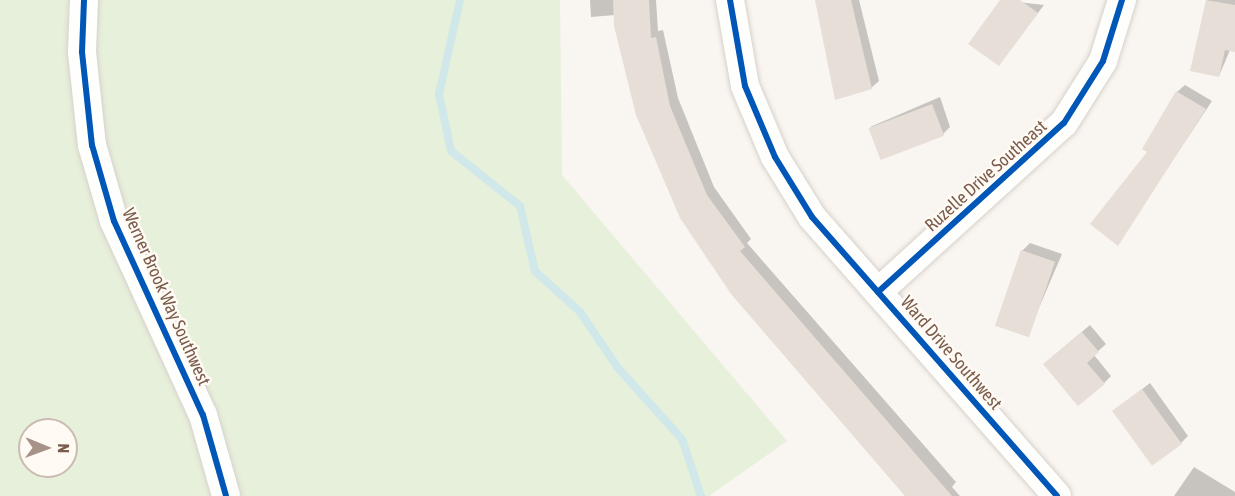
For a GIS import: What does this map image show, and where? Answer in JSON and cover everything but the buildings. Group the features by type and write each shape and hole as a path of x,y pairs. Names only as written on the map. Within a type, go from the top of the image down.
{"street":[{"name":"Werner Brook Way Southwest","path":"84,0 82,52 93,144 108,199 203,415 226,496"},
{"name":"Ward Drive Southwest","path":"730,0 746,86 774,157 812,217 1057,496"},
{"name":"Ruzelle Drive Southeast","path":"878,292 1064,123 1103,61 1122,0"}],"green space":[{"path":"0,0 560,0 562,175 787,441 709,496 0,496"}],"waterway":[{"path":"460,0 439,94 451,151 520,206 535,271 580,312 618,368 682,439 701,496"}],"cycle path":[{"path":"84,0 82,52 92,145 114,221 203,415 226,496"},
{"path":"730,0 745,86 775,157 812,217 1057,496"},
{"path":"878,292 1064,123 1103,61 1122,0"}]}
